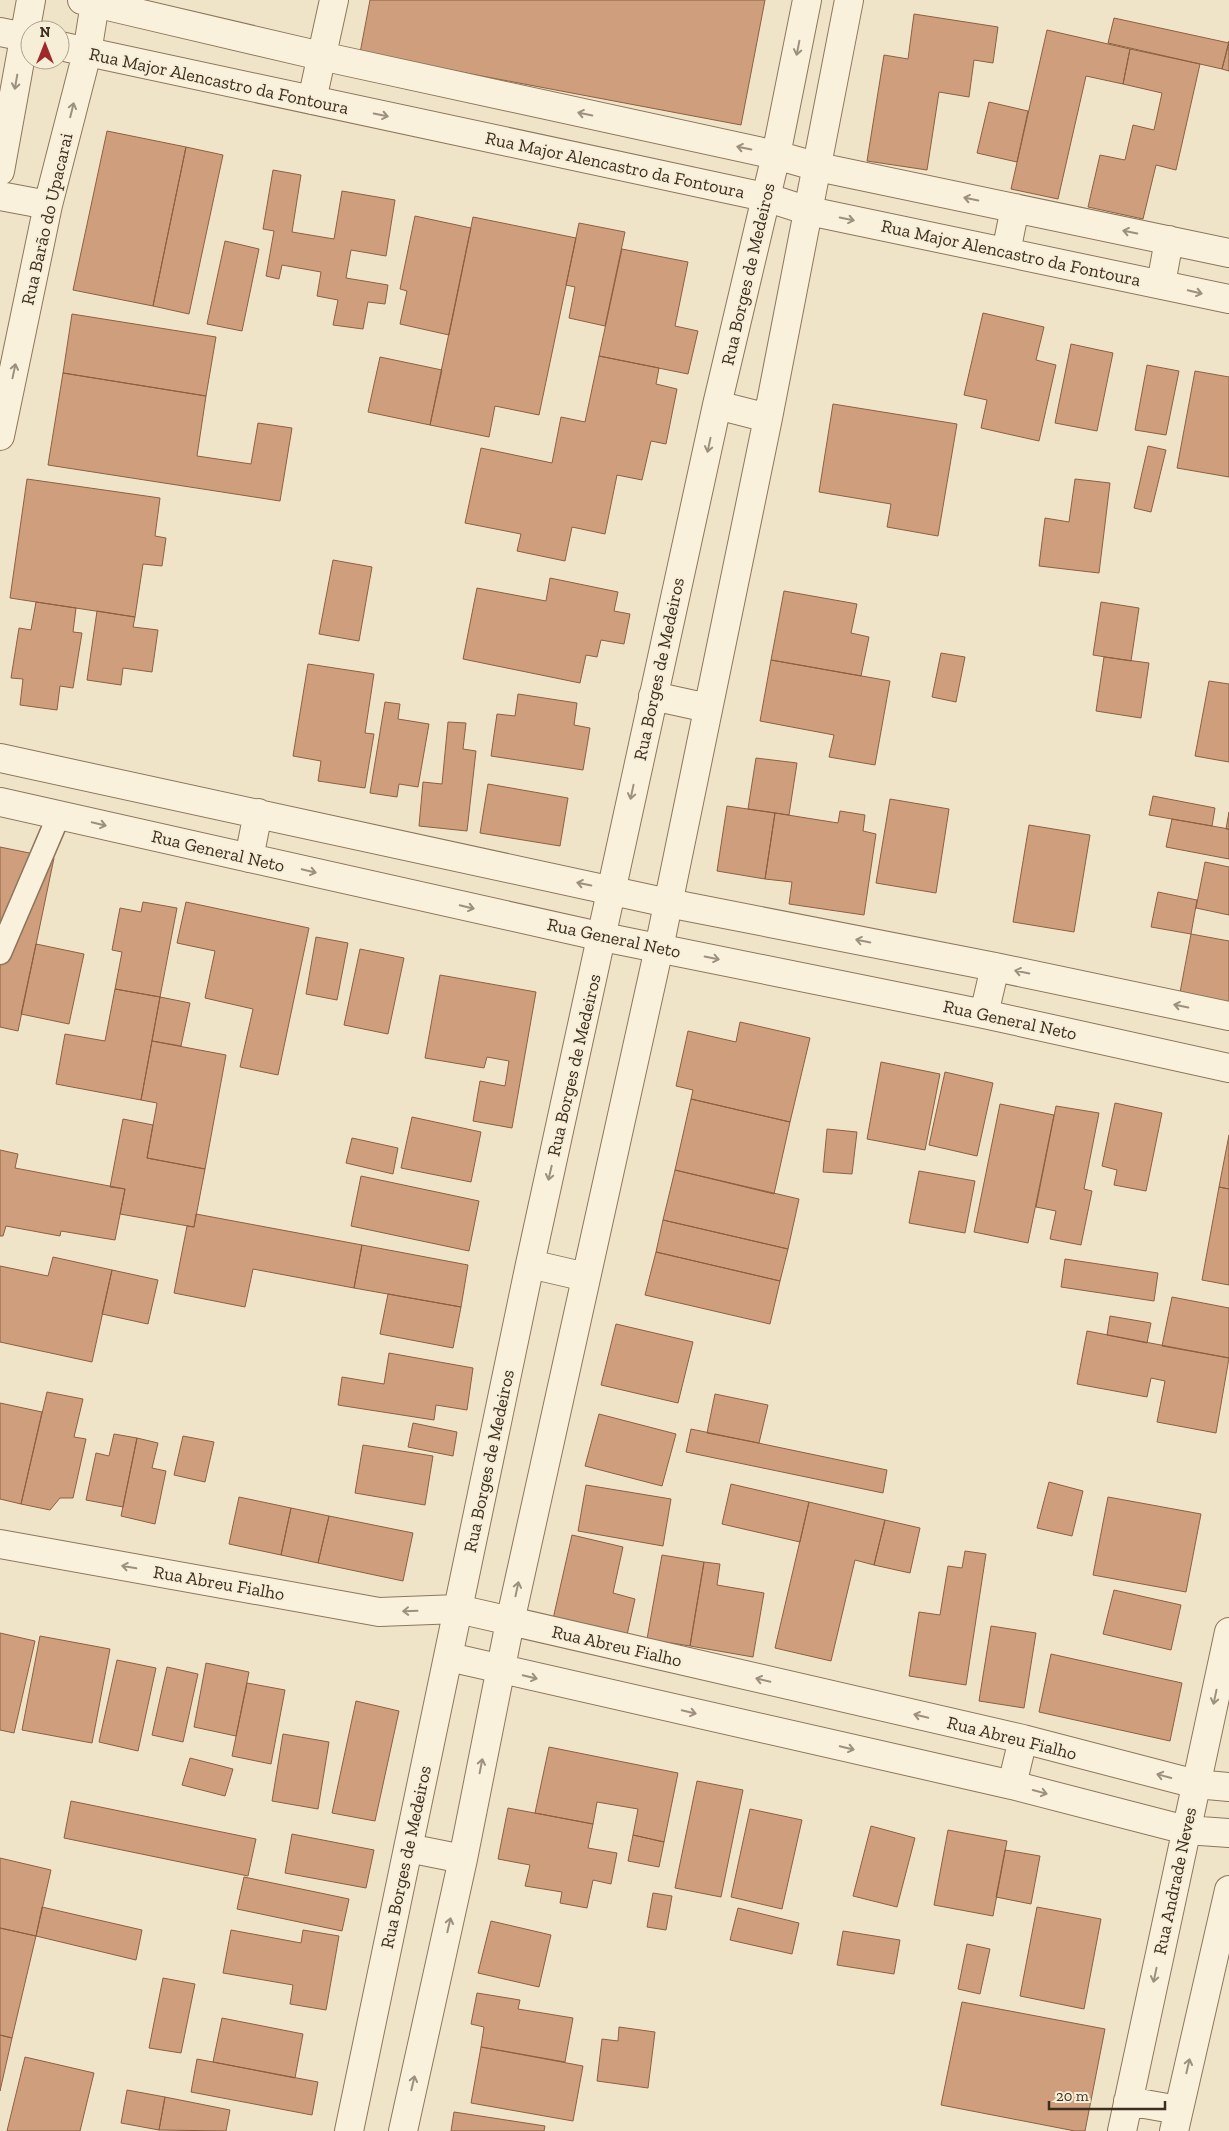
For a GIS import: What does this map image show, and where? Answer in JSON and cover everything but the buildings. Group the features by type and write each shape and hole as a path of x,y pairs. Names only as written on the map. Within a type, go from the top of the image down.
{"street":[{"path":"0,171 18,36 31,0"},
{"path":"312,100 334,0"},
{"name":"Rua Borges de Medeiros","path":"349,2131 530,1264 603,937 611,890 653,696 776,155 807,0"},
{"path":"403,2131 463,1859 510,1622 660,948 768,418 849,0"},
{"path":"89,1 321,56 776,155 818,167 1229,253"},
{"name":"Rua Barão do Upacarai","path":"0,436 48,205 87,52 89,1"},
{"name":"Rua Major Alencastro da Fontoura","path":"70,48 765,198 809,211 1229,299"},
{"path":"0,196 48,205"},
{"path":"1006,252 1015,208"},
{"path":"1161,284 1170,240"},
{"path":"718,405 768,418"},
{"path":"653,696 708,708"},
{"path":"0,758 668,903 995,967 1229,1016"},
{"name":"Rua General Neto","path":"0,802 603,937 984,1014 1229,1068"},
{"path":"249,858 258,813"},
{"path":"984,1014 995,967"},
{"path":"530,1264 586,1277"},
{"name":"Rua Abreu Fialho","path":"0,1544 379,1612 458,1609 1023,1739 1196,1784 1229,1787"},
{"name":"Rua Andrade Neves","path":"1122,2131 1229,1632"},
{"path":"449,1657 1012,1785 1186,1830 1229,1833"},
{"path":"1012,1785 1023,1739"},
{"path":"408,1848 463,1859"},
{"path":"1128,2101 1176,2120 1229,1890"}],"lane":[{"path":"0,953 59,815"}]}
